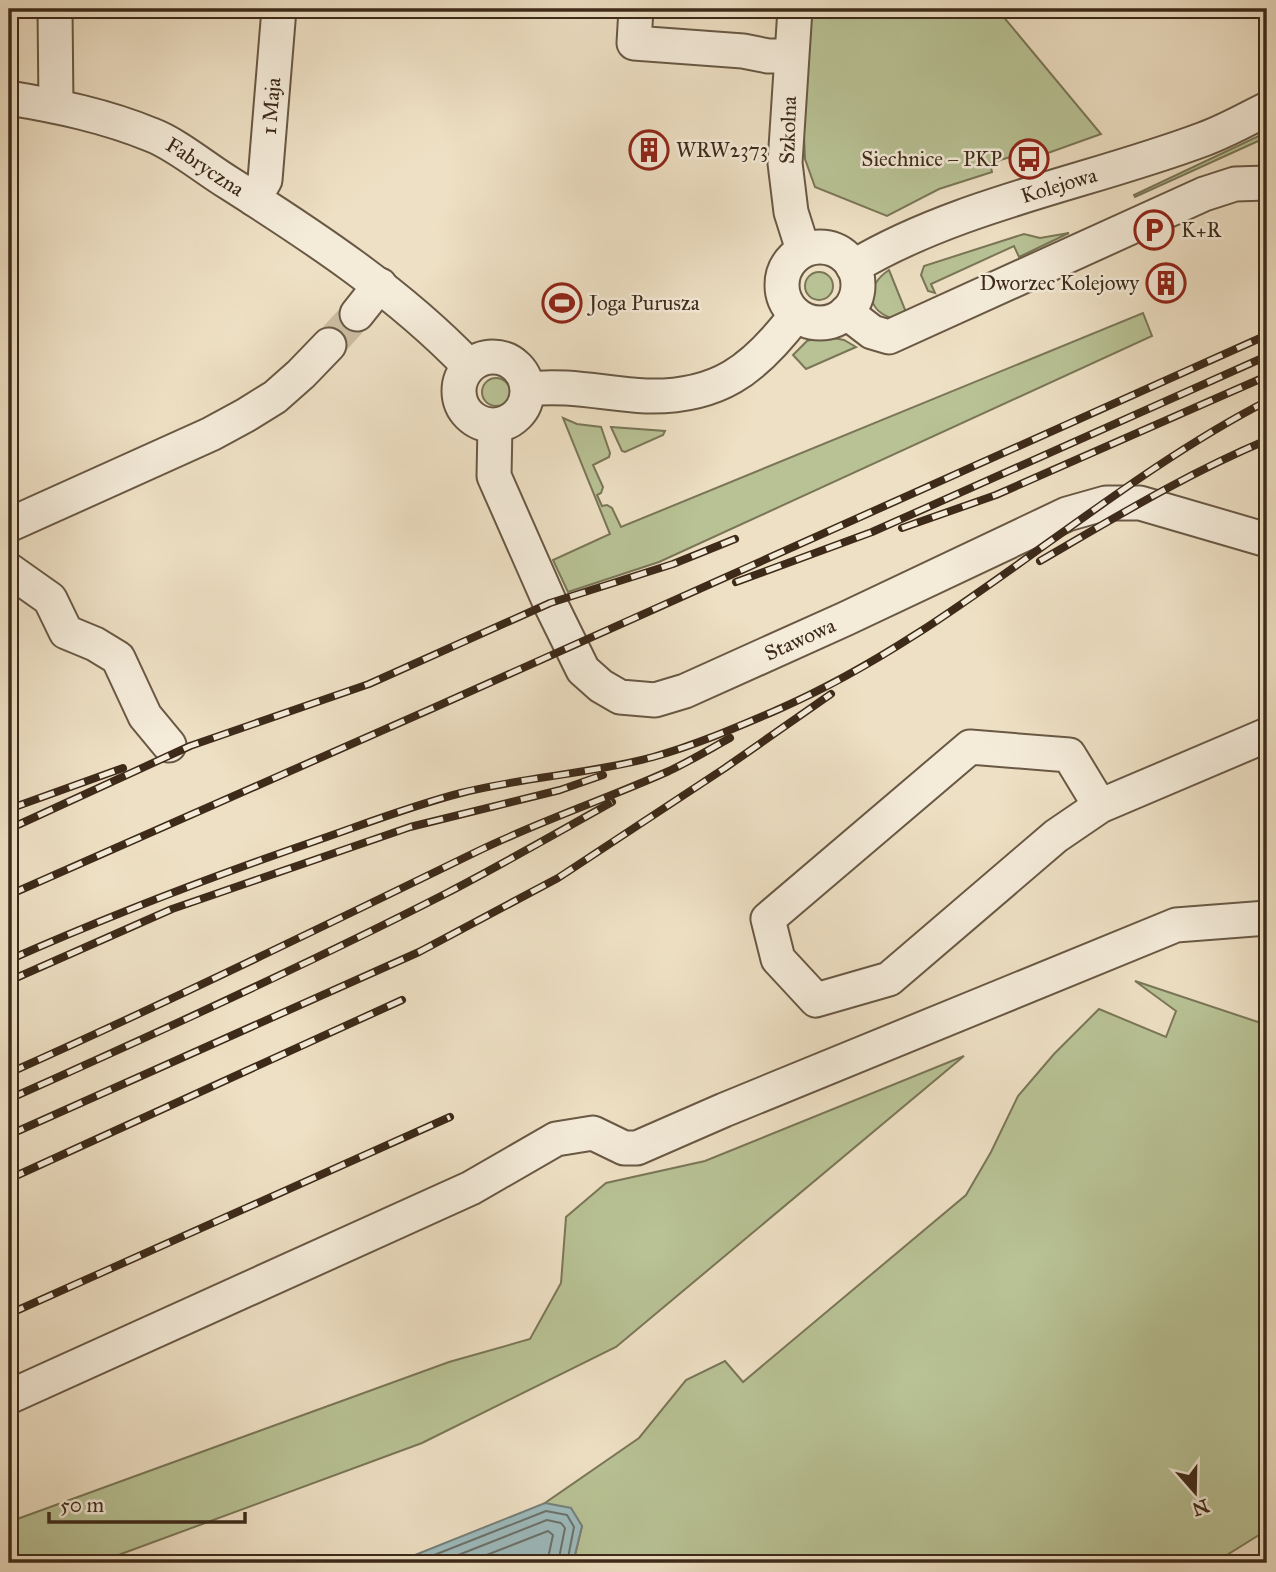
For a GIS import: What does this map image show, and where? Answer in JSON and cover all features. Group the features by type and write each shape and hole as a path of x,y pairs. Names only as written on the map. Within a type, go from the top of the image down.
{"street":[{"path":"54,9 56,106"},
{"name":"1 Maja","path":"254,199 265,180 279,9"},
{"path":"636,9 634,43 743,51 768,57 791,56"},
{"name":"Szkolna","path":"795,9 785,163 791,212 803,250"},
{"name":"Fabryczna","path":"9,98 113,120 155,136 254,199 380,285 440,336 469,366"},
{"name":"Kolejowa","path":"853,267 885,248 996,205 1205,138 1267,109"},
{"path":"846,312 872,332 889,337 1204,194 1235,184 1267,183"},
{"path":"817,246 832,248 845,256 853,267 857,291 853,303 835,320 821,323 808,321 796,315 784,300 781,280 788,262 803,250 817,246"},
{"path":"356,314 380,285"},
{"path":"527,389 552,386 646,396 685,394 715,387 760,356 796,315"},
{"path":"17,522 211,435 284,390 329,345"},
{"path":"498,358 512,363 523,374 527,389 526,402 519,414 508,422 495,426 479,423 466,413 460,397 460,381 469,366 482,359 498,358"},
{"name":"Stawowa","path":"495,426 495,476 550,603 583,670 601,687 620,697 655,701 685,691 845,620 1068,514 1106,503 1140,503 1267,540"},
{"path":"9,570 50,599 66,632 95,644 118,659 145,716 169,744"},
{"path":"1100,806 1069,755 970,747 768,919 778,960 816,1000 889,979 1056,836 1100,806 1267,735"},
{"path":"9,1397 471,1188 556,1139 593,1133 624,1148 637,1148 723,1110 1176,925 1267,918"}],"green space":[{"path":"810,9 997,9 1101,134 1034,158 1031,151 990,163 992,172 939,189 887,216 815,187 805,159 803,112"},
{"path":"1267,132 1267,137 1135,197 1134,195"},
{"path":"1069,233 1019,257 1014,246 931,284 935,293 928,291 921,275 924,266 1024,234 1040,238"},
{"path":"889,270 906,312 895,319 878,310 872,297 876,283"},
{"path":"819,272 829,276 833,286 829,296 819,300 809,296 805,286 809,276"},
{"path":"1143,313 1152,336 659,562 568,592 553,560 610,534 563,418 577,424 601,427 610,453 609,457 593,465 603,487 597,495 602,506 612,508 621,527"},
{"path":"823,336 844,340 856,347 806,369 793,355 807,341"},
{"path":"496,378 506,382 510,392 506,402 496,406 486,402 482,392 486,382"},
{"path":"611,427 665,431 663,435 625,452 622,451"},
{"path":"1135,981 1267,1025 1267,1530 1214,1563 573,1563 582,1526 545,1503 639,1438 686,1380 725,1361 743,1382 966,1195 991,1152 1018,1096 1054,1054 1099,1009 1166,1037 1176,1011"},
{"path":"964,1056 616,1347 422,1443 113,1557 93,1563 9,1563 9,1522 449,1362 530,1339 561,1283 566,1217 606,1183 705,1161"}],"water":[{"path":"545,1503 571,1508 582,1526 573,1563 395,1563"}],"tunnel":[{"path":"329,345 357,314"}],"railway":[{"path":"9,895 1267,335"},
{"path":"736,582 872,532 1267,356"},
{"path":"902,528 996,495 1267,376"},
{"path":"9,960 203,881 408,809 485,788 605,768 653,757 777,710 842,678 905,641 1143,476 1267,401"},
{"path":"1040,561 1180,481 1267,440"},
{"path":"9,829 190,746 369,684 550,603 673,564 735,539"},
{"path":"9,1135 419,952 558,878 725,768 831,694"},
{"path":"9,1073 498,842 669,771 730,738"},
{"path":"9,809 123,768"},
{"path":"9,981 172,909 410,827 560,790 603,775"},
{"path":"9,1099 228,1000 391,921 487,872 612,802"},
{"path":"9,1179 402,1000"},
{"path":"9,1314 450,1117"}],"place":[{"name":"WRW2373","path":"649,150"},
{"name":"Siechnice – PKP","path":"1029,159"},
{"name":"K+R","path":"1154,230"},
{"name":"Dworzec Kolejowy","path":"1166,283"},
{"name":"Joga Purusza","path":"562,303"}]}
